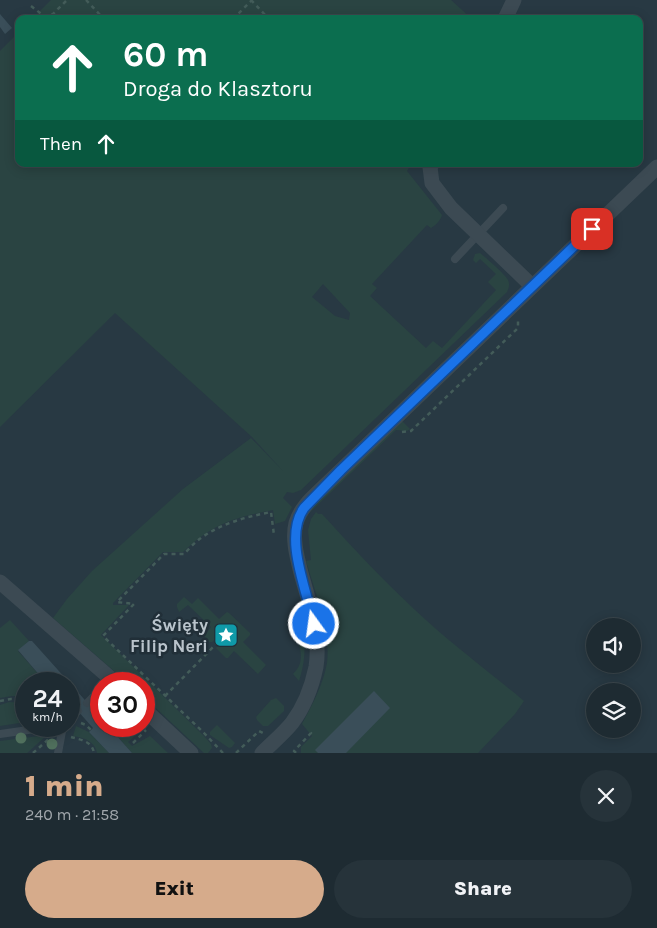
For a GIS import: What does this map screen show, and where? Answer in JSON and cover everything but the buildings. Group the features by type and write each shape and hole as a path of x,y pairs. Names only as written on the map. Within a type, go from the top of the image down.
{"street":[{"path":"507,15 514,0"},
{"path":"430,167 432,183 451,208 532,286"},
{"path":"262,753 288,728 296,716 308,691 316,665 317,644 315,629 298,559 295,536 300,512 312,498 657,167"},
{"path":"0,582 96,672"},
{"path":"155,719 191,753"}],"lane":[{"path":"455,259 503,208"},
{"path":"0,734 15,732"},
{"path":"58,753 62,737"}],"path":[{"path":"48,15 53,14 67,0"},
{"path":"86,0 100,15"},
{"path":"237,15 252,0 266,15"},
{"path":"31,6 43,15"},
{"path":"396,432 410,431 518,328 518,316"},
{"path":"223,753 103,636 134,604 117,602 164,554 184,554 200,538 229,523 271,512 274,535"},
{"path":"165,696 220,640"},
{"path":"0,701 15,699"},
{"path":"236,753 259,731 265,733"},
{"path":"294,752 311,733 309,731"},
{"path":"66,737 91,744 94,748 94,753"},
{"path":"133,743 139,737"}],"green space":[{"path":"51,0 451,0 468,15 36,15"},
{"path":"15,36 15,167 409,167 407,171 442,215 433,227 431,228 427,225 372,284 377,288 370,296 426,348 433,341 442,348 496,290 488,282 496,274 480,259 476,263 473,260 475,254 480,253 509,282 507,292 301,490 293,493 287,492 283,498 292,507 285,521 275,524 273,510 246,516 214,529 183,552 163,552 113,603 113,605 129,605 101,635 139,672 115,672 53,618 92,571 183,489 251,438 283,471 252,437 115,313 0,427 0,51","holes":["323,284 350,313 349,320 335,316 312,297"]},
{"path":"402,421 410,429 407,431 396,430 307,515 312,508"},
{"path":"316,512 322,514 379,575 428,622 524,701 515,714 478,753 301,753 301,747 312,736 302,724 320,687 327,663 328,651 318,598 306,561 311,560 308,530 311,519"},
{"path":"184,597 192,604 198,598 219,619 227,612 229,613 250,633 243,642 266,665 258,674 234,651 226,658 216,648 230,634 225,630 212,642 209,642 204,636 211,627 188,605 179,612 177,604"},
{"path":"10,620 29,641 18,651 36,672 15,672 15,696 0,698 0,628"},
{"path":"303,628 304,655 299,681 293,674 301,659 295,630"},
{"path":"155,688 211,744 212,748 208,753 204,753 155,707"},
{"path":"276,698 284,706 284,711 268,726 263,726 256,717 271,700"},
{"path":"15,702 15,724 0,726 0,705"},
{"path":"217,725 235,743 232,747 229,748 210,735 210,732"},
{"path":"80,728 89,732 90,737 94,737 109,753 97,753 94,746 85,739 77,737 80,737"},
{"path":"45,737 27,753 0,753 0,741"},
{"path":"118,737 134,737 128,742 132,746 151,737 168,753 132,753"}],"place":[{"name":"Święty Filip Neri","path":"226,635"}],"route":[{"path":"314,624 295,543 296,524 300,512 312,498 592,229"}]}
